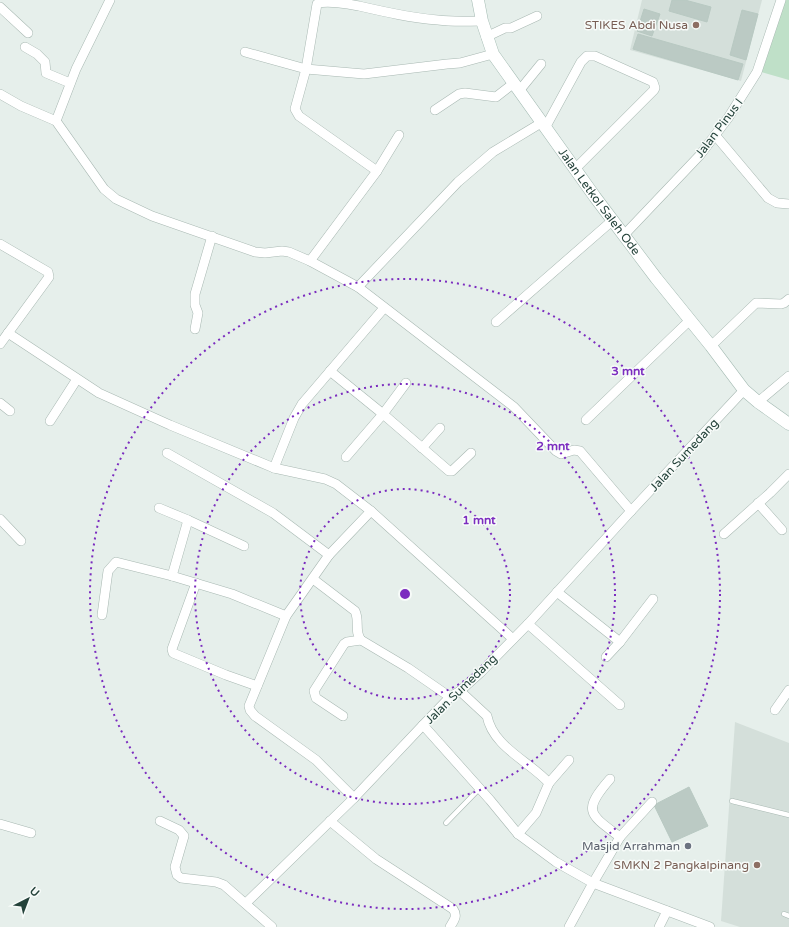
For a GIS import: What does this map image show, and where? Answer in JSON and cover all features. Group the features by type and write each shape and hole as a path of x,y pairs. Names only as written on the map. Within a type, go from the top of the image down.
{"street":[{"path":"56,121 76,69 110,0"},
{"name":"Jalan Letkol Saleh Ode","path":"478,0 486,36 493,54 575,169 656,278 711,346 744,390 789,424"},
{"name":"Jalan Pinus I","path":"624,235 700,155 728,118 757,72 780,0"},
{"path":"377,171 296,113 295,109 306,69 318,4 320,1 335,1 391,14 439,21 482,21"},
{"path":"0,7 28,33"},
{"path":"486,36 505,28 511,28 537,16"},
{"path":"26,47 37,54 45,62 46,73 70,83"},
{"path":"245,52 306,69 364,74 460,63 493,54"},
{"path":"358,287 458,182 493,152 543,125 581,62 587,56 595,56 653,82 655,88 654,90 575,169"},
{"path":"435,110 459,94 465,93 491,98 496,97 516,87 541,64"},
{"path":"0,94 21,106 56,121 98,182 116,199 152,216 255,252 289,252 310,261 358,287 514,407 556,451 561,454 574,450 580,451 631,511"},
{"path":"310,261 377,171 399,135"},
{"path":"715,135 768,198 777,203 789,204"},
{"path":"496,322 613,220"},
{"path":"195,329 198,313 195,304 195,294 212,236"},
{"path":"0,244 48,272 49,277 0,344"},
{"path":"711,346 756,303 781,304 789,299"},
{"path":"274,468 294,418 302,404 384,308"},
{"path":"586,420 690,320"},
{"path":"8,333 99,394 162,422 274,468 331,481 371,510 513,639"},
{"path":"330,371 449,471 452,471 471,454"},
{"path":"758,402 789,376"},
{"path":"50,421 77,379"},
{"path":"346,457 383,414 406,383"},
{"name":"Jalan Sumedang","path":"710,927 667,912 593,882 556,862 518,834 480,788 423,725 450,697 460,691 528,624 744,390"},
{"path":"0,403 10,411"},
{"path":"422,448 440,428"},
{"path":"167,453 274,513 329,555"},
{"path":"724,534 789,474"},
{"path":"758,503 782,530"},
{"path":"159,508 244,546"},
{"path":"354,798 316,760 252,713 249,706 286,616 329,555 371,510"},
{"path":"0,519 21,541"},
{"path":"172,576 188,520"},
{"path":"102,614 108,571 116,562 172,576 232,594 286,616"},
{"path":"313,579 355,611 357,618 357,633 362,640 408,668 450,697"},
{"path":"196,583 172,649 173,653 226,676 257,686"},
{"path":"557,592 620,642"},
{"path":"606,657 620,642 653,599"},
{"path":"528,624 620,705"},
{"path":"343,716 316,698 314,691 344,644 362,640"},
{"path":"775,710 789,690"},
{"path":"460,691 487,716 488,724 497,739 549,783"},
{"path":"246,903 354,798 423,725"},
{"path":"518,834 536,813 549,783 569,760"},
{"path":"610,779 598,792 592,803 592,809 594,816 620,837"},
{"path":"569,927 593,882 620,837 652,802"},
{"path":"160,821 179,830 184,836 175,867 177,875 181,878 221,883 272,927"},
{"path":"330,821 376,859 453,909 456,913 456,918 450,927"},
{"path":"0,824 31,833"},
{"path":"659,927 667,912"}],"lane":[{"path":"446,823 480,788"},
{"path":"732,801 789,815"},
{"path":"784,914 789,916"}],"shaded area":[{"name":"STIKES Abdi Nusa","path":"642,0 762,0 741,81 630,50"},
{"name":"SMKN 2 Pangkalpinang","path":"735,722 789,743 789,927 740,927 721,921"}],"green space":[{"path":"782,0 789,0 789,80 761,72"}],"building":[{"path":"672,0 685,0 711,7 707,22 669,11"},
{"path":"644,9 660,14 652,36 637,31"},
{"path":"742,10 758,14 746,60 730,55"},
{"path":"638,34 743,64 738,80 633,49"},
{"path":"689,787 708,826 672,842 654,805"}],"place":[{"name":"STIKES Abdi Nusa","path":"696,25"},
{"name":"Masjid Arrahman","path":"688,846"},
{"name":"SMKN 2 Pangkalpinang","path":"757,865"}]}
